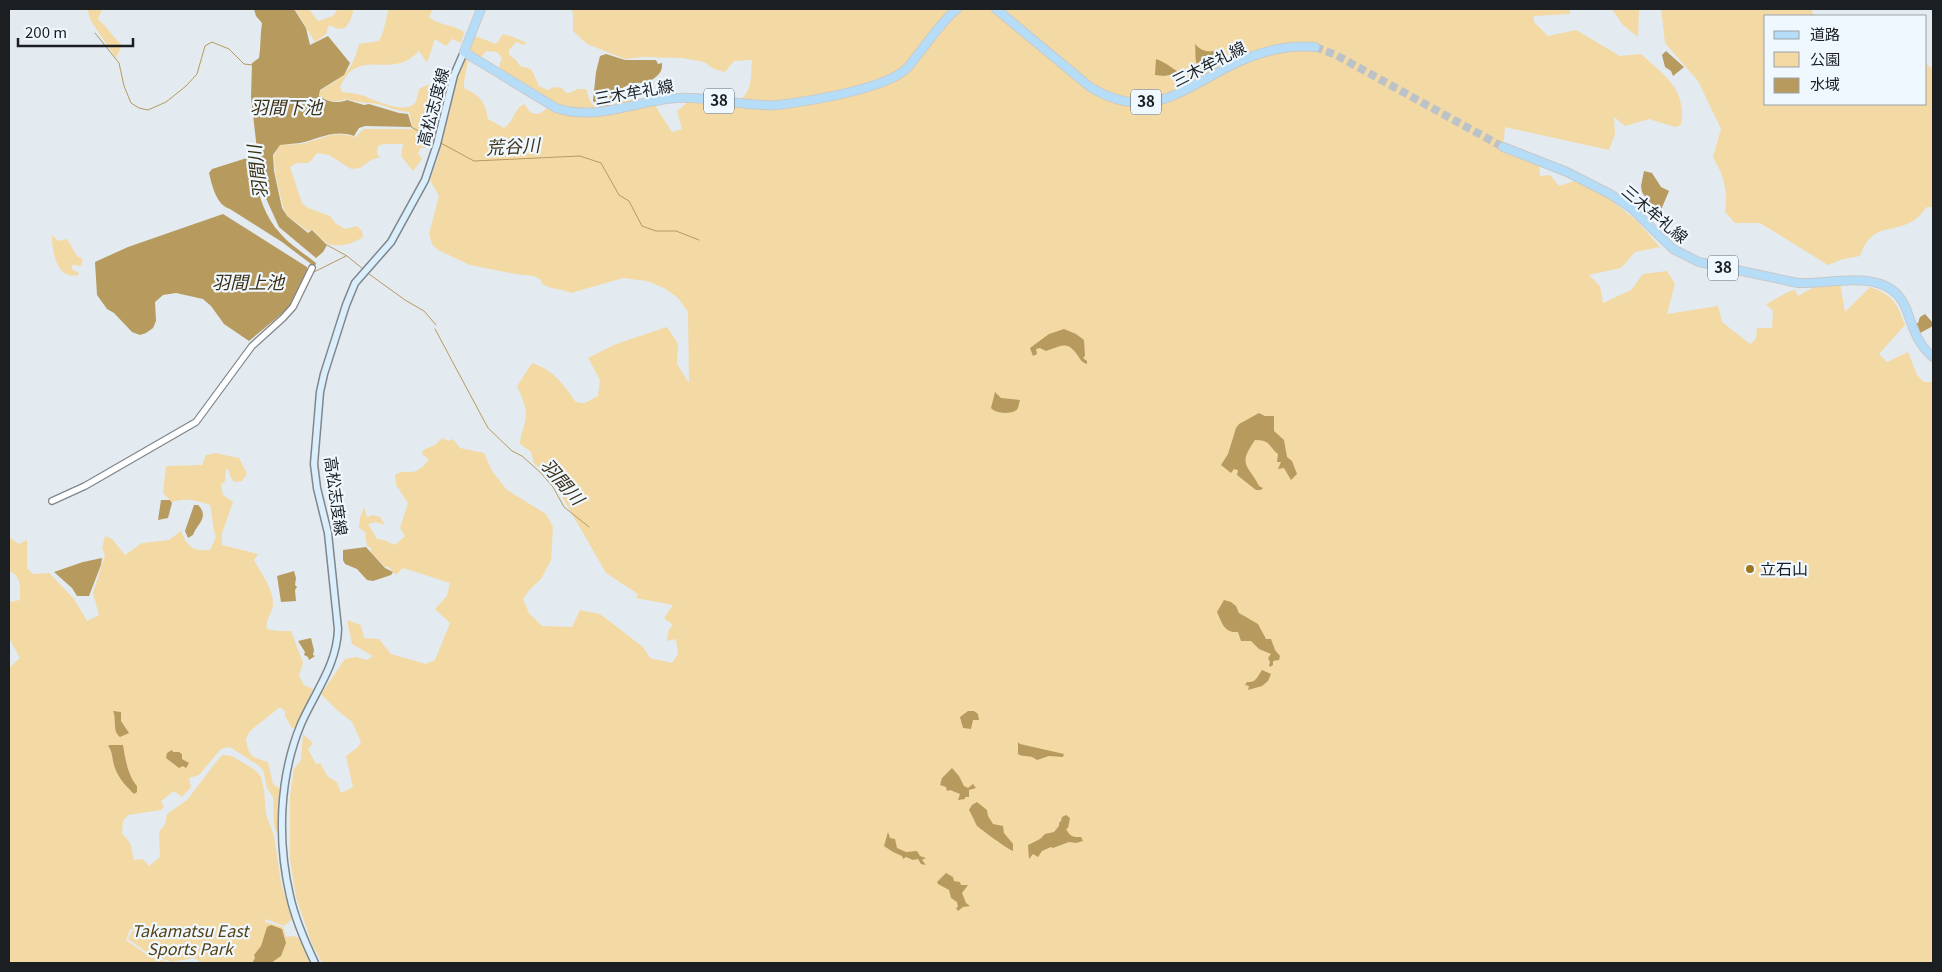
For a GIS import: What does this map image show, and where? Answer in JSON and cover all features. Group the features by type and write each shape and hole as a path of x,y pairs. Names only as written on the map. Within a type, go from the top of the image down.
{"main road":[{"path":"464,52 481,9"},
{"name":"三木牟礼線","path":"464,52 543,101 566,111 590,114 602,113 679,97 762,106 778,105 868,88 891,80 907,68 957,9"},
{"name":"三木牟礼線","path":"996,9 1090,87 1108,96 1134,102 1154,101 1172,97 1228,67 1260,54 1292,47 1315,47"},
{"name":"高松志度線","path":"315,963 298,924 290,898 282,831 284,792 296,739 309,706 333,660 338,642 328,533 314,464 320,392 327,363 355,283 391,242 425,180 437,144 454,75 464,52"},
{"name":"三木牟礼線","path":"1503,147 1573,175 1610,194 1631,208 1673,249 1699,262 1798,283 1866,281 1884,284 1900,297 1915,334 1924,348 1933,357"}],"street":[{"path":"52,501 85,486 196,422 252,346 293,307 312,268"}],"green space":[{"path":"87,9 102,9 98,19 122,45 116,58 91,21"},
{"path":"295,9 309,9 318,21 333,16 338,9 354,9 350,21 345,28 338,29 329,25 326,34 315,42"},
{"path":"389,9 433,9 429,17 433,20 464,32 461,43 452,39 446,46 435,39 427,63 419,51 410,59 401,63 367,65 351,71 346,76 340,87 342,92 356,94 398,107 414,104 419,89 432,85 440,88 434,105 427,146 420,148 418,154 422,159 413,171 401,156 403,144 384,144 378,146 377,154 380,157 371,160 360,168 351,169 329,155 317,153 309,163 297,163 290,167 302,203 308,208 330,216 335,223 345,229 357,226 362,231 363,237 351,243 342,245 328,244 313,230 308,231 287,216 275,172 274,156 280,145 301,144 341,134 355,137 364,129 413,129 409,112 398,111 375,103 346,99 333,101 320,96 320,91 341,77 350,67 359,44 379,41"},
{"path":"569,9 1570,9 1570,14 1534,16 1534,22 1548,36 1576,30 1620,56 1641,54 1672,84 1681,102 1681,125 1675,127 1649,119 1625,126 1614,117 1615,134 1609,150 1505,127 1503,151 1539,164 1540,176 1550,175 1559,186 1575,181 1606,194 1614,203 1637,221 1660,247 1635,252 1621,268 1589,275 1600,286 1603,303 1631,290 1643,274 1667,271 1675,284 1667,314 1718,306 1722,322 1750,344 1756,339 1757,328 1772,328 1773,311 1766,304 1787,292 1795,290 1798,296 1814,287 1840,283 1845,312 1870,287 1884,293 1893,301 1905,325 1879,354 1887,362 1908,352 1917,375 1924,382 1933,382 1933,963 322,963 312,944 296,897 290,859 290,796 294,769 301,760 303,734 313,743 308,749 316,764 320,763 328,777 337,782 341,793 353,787 346,756 357,748 361,742 352,722 321,694 345,659 356,657 367,660 373,656 352,644 347,620 361,625 364,638 379,639 391,654 426,664 435,660 450,623 435,609 447,596 450,583 403,568 396,575 389,567 385,567 371,552 371,548 367,546 365,532 359,528 364,507 367,517 373,515 380,517 385,525 376,522 368,524 377,539 395,545 405,536 400,528 408,503 396,485 395,475 401,472 416,471 422,467 429,460 422,454 423,450 435,445 442,438 448,441 453,439 460,448 484,453 492,471 507,490 546,514 553,527 551,560 541,579 523,599 529,613 542,626 572,627 580,610 600,614 643,647 650,658 672,663 678,654 676,639 667,641 669,629 673,625 664,618 673,605 636,598 638,594 606,573 552,479 534,463 531,452 520,444 526,415 517,386 532,363 552,374 562,383 576,402 585,403 598,396 600,380 588,358 616,344 667,327 678,344 677,364 689,383 688,312 678,298 664,288 647,281 623,278 571,293 546,286 534,276 470,265 438,250 432,244 429,234 439,196 430,180 438,158 461,62 468,58 464,88 481,100 488,119 504,128 524,104 531,113 539,114 548,108 578,115 600,116 608,115 611,107 618,101 648,98 672,132 682,129 677,111 688,102 725,105 734,103 747,93 751,80 752,60 734,61 725,72 714,69 704,62 682,58 643,57 625,59 587,44 573,31 573,12"},
{"path":"1612,9 1639,9 1638,37 1622,24"},
{"path":"1661,9 1811,9 1814,15 1764,15 1764,105 1927,105 1927,65 1933,69 1933,207 1927,207 1913,221 1875,234 1865,245 1860,256 1843,259 1828,265 1760,223 1735,223 1725,212 1726,197 1724,183 1713,157 1721,129 1698,81 1665,43"},
{"path":"503,34 527,43 523,45 516,42 509,50 509,55 520,66 531,69 539,86 548,90 554,87 562,88 565,92 569,93 578,89 586,89 590,101 597,109 571,109 558,105 498,69 502,58 497,52 486,51 480,58 468,50 475,36 496,44"},
{"path":"52,235 58,241 67,239 77,256 83,259 81,266 72,265 72,269 79,273 77,276 64,273 60,269 55,258"},
{"name":"Takamatsu East Sports Park","path":"215,453 239,458 247,474 242,481 234,482 229,470 226,469 225,481 221,485 223,495 233,502 222,533 222,545 258,554 254,560 269,587 273,599 267,629 291,631 303,663 299,676 304,685 313,689 296,728 292,728 285,716 285,711 280,707 250,731 246,739 251,755 268,762 273,784 279,788 277,834 274,825 273,797 267,788 263,770 230,747 221,749 199,775 189,778 191,787 182,797 174,791 161,801 164,807 161,810 128,815 123,821 122,833 130,843 134,860 143,859 149,866 160,857 159,832 165,824 167,814 187,800 220,757 223,755 232,756 255,770 261,777 266,814 274,836 281,883 292,919 284,926 266,919 265,922 283,927 286,937 294,936 299,938 310,963 201,963 195,958 172,962 149,954 128,939 132,931 142,930 130,929 126,940 149,956 170,963 9,963 9,668 20,658 9,638 9,602 20,600 20,591 18,579 9,571 9,537 19,544 27,540 27,568 33,574 49,573 74,599 87,621 99,615 93,593 105,555 102,548 105,536 112,539 125,555 142,543 169,540 181,531 189,545 195,549 210,550 216,537 210,505 191,500 172,502 163,493 166,466 202,465 206,455"}],"water":[{"name":"羽間下池","path":"254,9 294,9 306,28 310,45 328,36 350,63 344,75 320,90 319,96 333,102 347,100 408,114 412,127 365,126 359,128 354,136 333,134 300,143 280,145 273,155 274,171 282,208 287,216 308,233 312,230 327,245 316,258 279,227 264,194 255,154 257,150 251,97 252,63 259,58 262,23 256,16"},
{"path":"1195,44 1200,49 1206,51 1219,49 1224,52 1212,59 1206,67 1199,69 1196,60"},
{"path":"1666,51 1684,67 1673,76 1671,71 1665,67 1662,55"},
{"path":"606,54 625,60 656,60 658,64 662,63 662,67 657,76 645,84 634,83 622,88 613,96 609,106 599,107 593,101 596,72 600,56"},
{"path":"1156,59 1180,73 1164,76 1155,75"},
{"path":"250,157 260,197 268,216 284,237 316,263 315,267 282,242 225,207 218,199 209,173 212,169"},
{"path":"1644,171 1652,173 1661,187 1669,191 1658,217 1642,192 1641,186"},
{"name":"羽間上池","path":"223,214 307,267 307,272 290,307 249,341 224,324 211,306 203,299 176,293 163,295 155,302 156,321 153,328 140,335 132,332 114,313 107,309 97,295 95,262 128,247"},
{"path":"1925,314 1933,323 1933,326 1920,333 1916,323"},
{"path":"1064,329 1084,340 1085,356 1083,358 1087,361 1087,364 1082,362 1074,351 1067,346 1059,346 1046,351 1040,348 1036,349 1037,354 1033,356 1030,348 1049,334"},
{"path":"995,392 1001,398 1020,400 1018,408 1009,413 993,410 991,408"},
{"path":"1259,413 1265,416 1274,416 1274,431 1284,440 1287,457 1292,461 1297,474 1291,480 1284,468 1278,469 1281,462 1277,462 1278,454 1267,442 1255,440 1245,460 1248,469 1259,486 1263,488 1256,490 1237,475 1238,470 1234,469 1231,473 1221,465 1228,454 1236,428 1239,424"},
{"path":"161,500 170,500 172,503 168,518 158,520"},
{"path":"194,505 198,505 201,509 203,517 193,535 188,538 185,531"},
{"path":"366,547 385,568 393,572 391,575 373,581 367,580 357,569 345,564 343,550"},
{"path":"102,558 89,596 77,596 72,588 54,572 83,562"},
{"path":"294,571 295,585 297,587 295,590 296,601 281,602 277,576"},
{"path":"1224,600 1231,602 1236,606 1239,613 1258,624 1266,639 1271,639 1275,650 1280,656 1279,660 1273,661 1273,665 1270,667 1269,665 1268,658 1271,654 1259,649 1251,641 1241,641 1238,632 1230,631 1224,626 1217,612"},
{"path":"311,638 314,650 313,655 315,656 309,660 304,655 305,652 298,641"},
{"path":"1262,670 1271,674 1268,681 1262,686 1248,690 1249,686 1245,685 1247,682 1254,680"},
{"path":"113,711 121,712 121,721 129,733 120,737 118,735 115,729"},
{"path":"968,711 974,711 978,714 979,720 973,720 971,729 963,728 960,717"},
{"path":"1018,742 1064,754 1063,757 1049,756 1037,760 1018,754"},
{"path":"123,745 129,772 137,786 137,792 134,794 117,772 108,746"},
{"path":"172,750 182,754 182,759 189,763 186,768 183,766 179,768 166,758 167,753"},
{"path":"952,768 964,786 968,788 973,784 976,788 969,790 969,797 965,797 965,799 958,800 960,794 950,790 947,791 946,787 940,785 942,778"},
{"path":"977,802 987,810 993,824 1003,826 1004,833 1013,844 1013,851 977,826 969,810"},
{"path":"1066,815 1070,818 1068,828 1066,829 1072,836 1081,837 1083,841 1069,842 1051,847 1042,851 1038,857 1033,854 1029,859 1028,845 1045,834 1054,832 1059,826 1062,817"},
{"path":"888,832 890,838 895,839 897,848 906,852 917,851 920,856 926,858 922,860 926,865 921,864 918,859 913,860 906,857 903,859 902,856 884,846"},
{"path":"946,873 953,877 954,881 960,882 961,885 968,885 962,893 966,903 970,906 963,907 958,911 956,908 958,907 957,902 951,898 949,890 938,884 937,882"},
{"path":"271,925 282,929 286,943 281,956 271,963 252,963 255,958 254,955 261,946 267,927"}],"waterway":[{"path":"95,33 119,63 124,86 131,103 139,108 148,110 166,102 186,86 197,74 205,46 212,42 229,49 244,64 253,65"},
{"name":"荒谷川","path":"411,127 436,140"},
{"name":"荒谷川","path":"439,142 474,161 580,156 601,163 619,195 629,201 642,226 656,231 676,231 699,240"},
{"name":"羽間川","path":"327,245 347,256 363,269"},
{"path":"312,273 346,256"},
{"name":"羽間川","path":"369,274 424,311 436,325"},
{"name":"羽間川","path":"435,329 488,428 512,451 522,456 541,473 553,487 564,507 589,527"}],"tunnel":[{"path":"1315,47 1336,55 1503,147"}],"place":[{"name":"立石山","path":"1750,569"}]}
